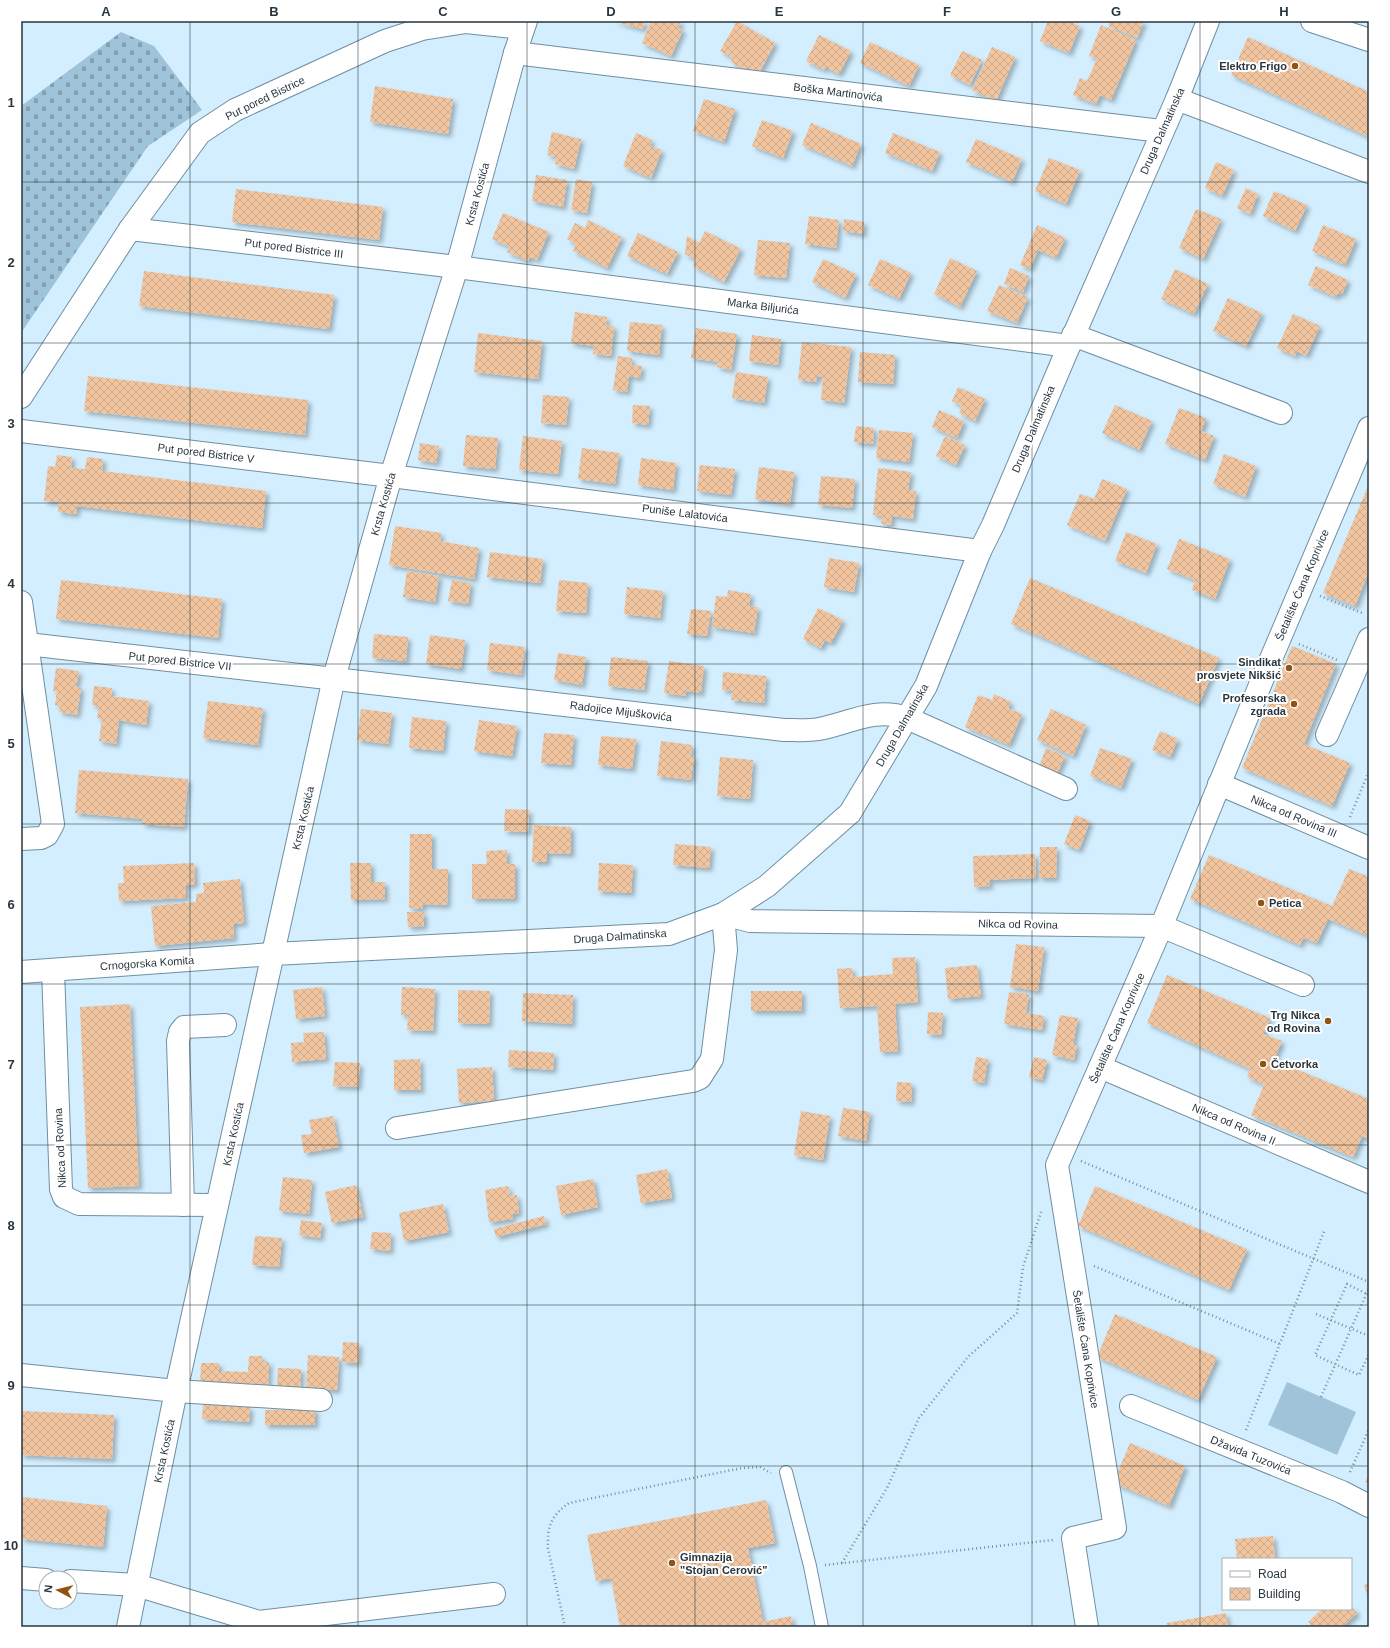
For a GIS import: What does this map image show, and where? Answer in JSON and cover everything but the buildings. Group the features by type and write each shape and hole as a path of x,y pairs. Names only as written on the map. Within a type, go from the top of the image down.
{"street":[{"name":"Druga Dalmatinska","path":"272,954 669,934 723,914 767,886 850,812 926,686 980,551 993,525 1208,21"},
{"path":"1312,21 1369,40"},
{"name":"Put pored Bistrice","path":"21,398 130,229 200,133 235,110 385,41 422,29 466,22 525,24"},
{"name":"Krsta Kostića","path":"128,1627 176,1391 334,678 391,476 457,267 514,53 525,24"},
{"name":"Boška Martinovića","path":"514,53 1161,131"},
{"path":"1176,99 1369,172"},
{"name":"Put pored Bistrice III","path":"130,229 457,267"},
{"name":"Marka Biljurića","path":"457,267 1071,340 1281,413"},
{"name":"Šetalište Ćana Koprivice","path":"1073,1538 1115,1528 1057,1165 1161,926 1219,784 1369,428"},
{"name":"Put pored Bistrice V","path":"21,432 391,476"},
{"name":"Puniše Lalatovića","path":"391,476 980,551"},
{"path":"21,602 52,824 47,835 41,838 21,839"},
{"path":"1327,735 1369,639"},
{"name":"Put pored Bistrice VII","path":"27,644 334,678"},
{"name":"Radojice Mijuškovića","path":"334,678 784,730 816,730 843,724 864,716 883,713 896,714 1066,788"},
{"name":"Nikca od Rovina III","path":"1219,784 1369,848"},
{"path":"397,1128 693,1081 700,1078 712,1059 726,950 723,914"},
{"name":"Nikca od Rovina","path":"723,914 750,921 1161,926 1303,986"},
{"name":"Crnogorska Komita","path":"21,972 272,954"},
{"name":"Nikca od Rovina","path":"53,970 61,1189 64,1197 80,1204 217,1205"},
{"path":"183,1205 179,1036 184,1027 225,1025"},
{"name":"Nikca od Rovina II","path":"1100,1066 1369,1182"},
{"path":"21,1375 176,1391 321,1400"},
{"name":"Džavida Tuzovića","path":"1131,1406 1342,1492 1369,1506"},
{"path":"1073,1538 1088,1627"},
{"path":"21,1578 38,1579"},
{"path":"78,1581 136,1585 259,1622"},
{"path":"230,1627 259,1622 494,1594"}],"lane":[{"path":"786,1472 810,1566 822,1627"}],"path":[{"path":"1301,588 1362,613"},
{"path":"1281,636 1341,662"},
{"path":"1342,836 1369,771"},
{"path":"1062,1154 1369,1282"},
{"path":"842,1563 887,1488 919,1418 968,1357 1017,1313 1023,1267 1042,1208"},
{"path":"1238,1450 1325,1229"},
{"path":"1071,1257 1280,1344"},
{"path":"1368,1294 1347,1284 1315,1355 1360,1375 1369,1354"},
{"path":"1321,1397 1368,1294 1369,1288"},
{"path":"1316,1314 1369,1336"},
{"path":"1342,1492 1369,1428"},
{"path":"565,1627 548,1548 547,1536 550,1523 559,1510 568,1503 742,1468 760,1467 773,1474"},
{"path":"810,1566 1073,1538"}],"green space":[{"path":"121,32 154,46 202,110 148,146 21,333 21,106"},
{"path":"1287,1382 1356,1412 1337,1455 1268,1425"}],"place":[{"name":"Elektro Frigo","path":"1295,66"},
{"name":"Sindikat prosvjete Nikšić","path":"1289,668"},
{"name":"Profesorska zgrada","path":"1294,704"},
{"name":"Petica","path":"1261,903"},
{"name":"Trg Nikca od Rovina","path":"1328,1021"},
{"name":"Četvorka","path":"1263,1064"},
{"name":"Gimnazija \"Stojan Cerović\"","path":"672,1563"}]}
